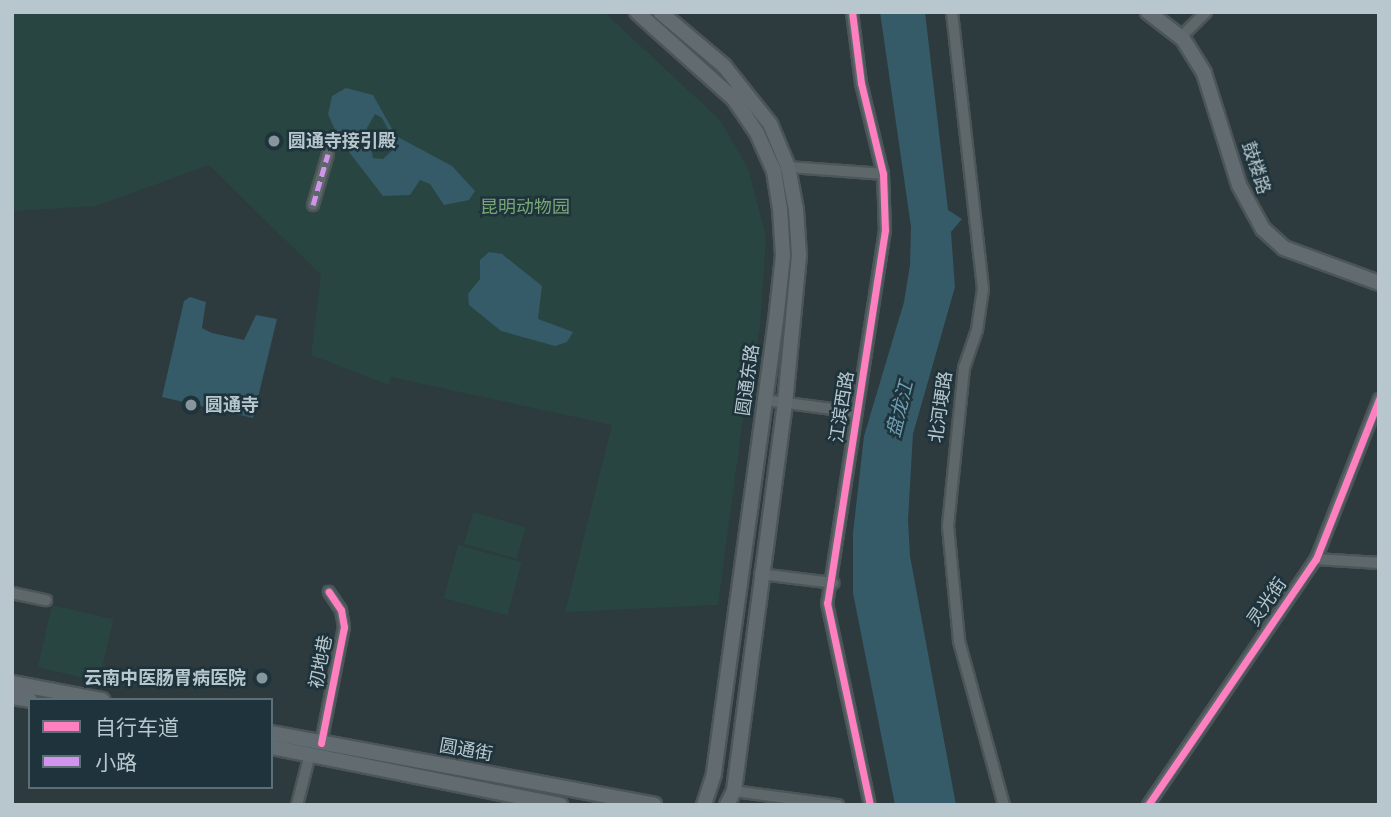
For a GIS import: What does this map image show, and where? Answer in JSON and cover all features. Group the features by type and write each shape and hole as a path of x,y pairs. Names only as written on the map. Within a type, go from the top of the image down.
{"main road":[{"name":"圆通东路","path":"637,12 734,99 757,133 774,171 783,256 714,774 704,805"},
{"path":"660,12 724,66 770,124 788,167 799,255 785,403 731,798"},
{"name":"鼓楼路","path":"1148,12 1183,39 1204,73 1239,185 1263,229 1284,248 1379,283"},
{"name":"鼓楼路","path":"1164,12 1187,31 1213,69 1248,182 1270,223 1289,240 1379,273"},
{"path":"12,683 91,698"},
{"name":"圆通街","path":"273,733 654,805"},
{"name":"圆通街","path":"273,747 560,805"}],"street":[{"name":"江滨西路","path":"852,12 861,83 883,174 885,230 878,292 855,412 833,583 827,603 870,805"},
{"name":"北河埂路","path":"952,12 983,289 977,331 964,368 948,526 959,641 1004,805"},
{"path":"1187,31 1206,12"},
{"path":"313,205 328,154"},
{"path":"788,167 883,174"},
{"name":"灵光街","path":"1149,805 1316,559 1379,399"},
{"path":"765,400 855,412"},
{"path":"1316,559 1379,563"},
{"path":"760,574 833,583"},
{"name":"初地巷","path":"321,743 344,627 341,610 329,592"},
{"path":"12,593 46,600"},
{"path":"297,805 310,754"},
{"path":"731,798 838,805"}],"green space":[{"name":"昆明动物园","path":"12,12 604,12 720,120 748,168 766,237 760,328 746,396 718,605 565,612 612,425 391,377 389,385 311,355 321,275 209,165 96,206 12,211"},
{"path":"473,512 526,527 517,559 464,544"},
{"path":"458,545 522,562 508,615 444,598"},
{"path":"52,605 113,619 99,682 38,667"}],"water":[{"name":"盘龙江","path":"880,12 925,12 948,210 962,219 951,232 955,287 913,434 908,520 910,556 956,805 895,805 853,593 853,533 864,436 904,302 910,265 911,227"},
{"path":"346,88 373,95 396,136 452,166 475,191 469,200 444,205 430,184 420,180 410,195 383,196 339,139 328,114 332,96","holes":["375,114 382,118 397,146 383,159 373,158 367,128"]},
{"path":"489,252 502,254 542,286 538,319 573,332 567,342 555,346 501,331 469,305 468,294 480,279 480,260"},
{"path":"190,297 206,302 202,328 212,333 244,340 256,315 277,319 253,418 162,397 184,301"}],"marked path":[{"path":"313,205 328,154"}],"cycle path":[{"path":"852,12 861,83 883,174 885,230 827,603 870,805"},
{"path":"1148,805 1316,559 1379,399"},
{"path":"321,743 344,627 341,610 329,592"}],"place":[{"name":"圆通寺接引殿","path":"274,141"},
{"name":"圆通寺","path":"191,405"},
{"name":"云南中医肠胃病医院","path":"262,678"}]}
